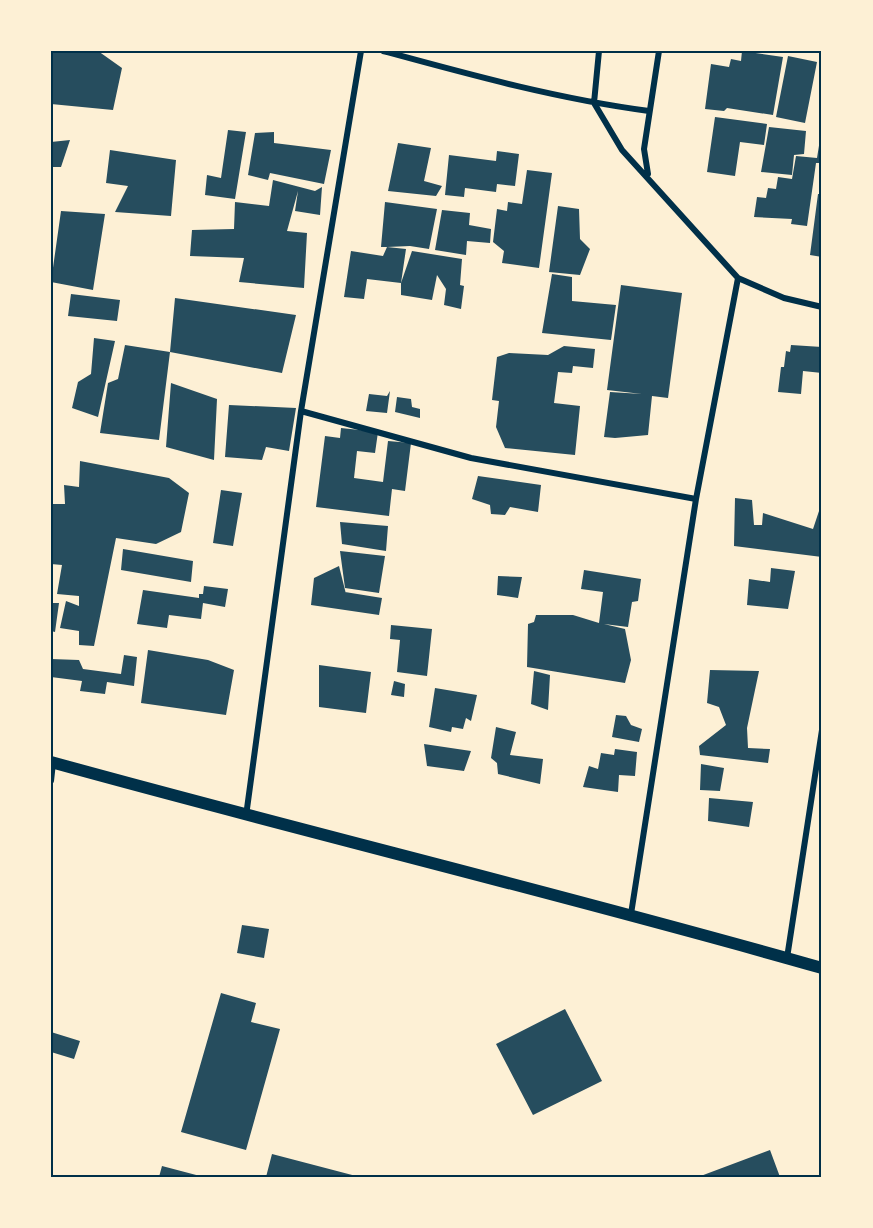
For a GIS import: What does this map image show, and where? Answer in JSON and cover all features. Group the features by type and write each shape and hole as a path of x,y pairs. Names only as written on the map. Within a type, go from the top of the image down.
{"main road":[{"path":"52,763 246,816 631,914 822,968"}],"street":[{"path":"246,816 301,411 361,51"},
{"path":"383,51 518,87 594,103 650,111"},
{"path":"599,51 594,103 622,150 648,175 738,278 784,298 822,307"},
{"path":"648,175 644,148 659,51"},
{"path":"631,914 696,500 738,278"},
{"path":"301,411 471,458 696,500"},
{"path":"787,958 822,730"},
{"path":"51,781 52,763"}],"building":[{"path":"51,51 98,51 122,68 113,110 51,104"},
{"path":"742,51 783,57 773,115 727,108 724,111 705,109 711,64 729,67 731,59 741,61"},
{"path":"788,56 817,62 805,123 776,117"},
{"path":"715,117 767,124 764,145 740,142 735,176 707,172"},
{"path":"769,127 806,131 804,154 794,155 792,175 761,172"},
{"path":"228,130 246,132 235,199 205,195 207,175 221,178"},
{"path":"274,132 274,143 331,150 324,184 270,173 268,180 248,175 255,133"},
{"path":"821,133 822,163 816,163 807,226 791,224 792,219 754,217 757,197 766,198 768,188 776,189 778,177 792,179 796,156 817,158"},
{"path":"70,140 61,167 51,167 51,142"},
{"path":"398,143 431,148 424,181 442,186 436,196 388,191"},
{"path":"110,150 176,160 171,216 115,212 128,186 106,183"},
{"path":"497,151 519,154 515,186 497,184 496,192 465,188 464,197 445,195 449,155 496,161"},
{"path":"527,170 552,173 539,268 502,263 504,251 493,242 497,209 507,211 508,202 522,204"},
{"path":"273,180 315,191 322,187 320,215 295,211 298,191 287,231 307,233 304,288 239,282 244,258 190,256 192,230 234,229 235,202 269,206"},
{"path":"818,194 822,194 822,257 810,255"},
{"path":"385,202 437,209 429,249 410,246 381,247"},
{"path":"558,206 579,209 580,239 590,249 580,275 549,272"},
{"path":"442,210 470,213 469,225 491,229 490,243 467,241 466,255 435,250"},
{"path":"61,211 105,214 93,290 51,282"},
{"path":"387,247 406,249 401,283 367,279 364,299 344,297 351,251 383,256"},
{"path":"412,251 462,259 460,285 464,286 461,309 444,305 446,289 437,275 432,300 401,295 401,283"},
{"path":"552,274 572,277 572,301 616,305 611,340 542,333"},
{"path":"621,285 682,293 668,398 652,396 648,435 615,438 604,437 610,392 642,394 607,390"},
{"path":"71,294 120,300 117,321 68,316"},
{"path":"175,298 296,315 282,373 170,352"},
{"path":"94,338 115,341 98,417 72,408 78,382 91,374"},
{"path":"125,345 170,352 159,440 100,433 108,383 118,379"},
{"path":"791,345 822,347 822,373 803,371 801,394 778,392 781,367 784,367 786,351 790,352"},
{"path":"564,346 595,349 593,368 573,366 572,373 558,372 554,403 580,406 575,455 505,448 496,427 499,401 492,400 497,357 509,353 548,355"},
{"path":"171,383 217,399 214,460 166,447"},
{"path":"390,391 387,413 366,411 369,394 387,396"},
{"path":"397,397 411,399 412,407 420,409 420,418 395,412"},
{"path":"229,405 296,408 289,451 266,447 262,460 225,457"},
{"path":"341,428 378,432 375,453 357,451 354,478 383,482 388,441 411,443 405,491 392,489 389,516 316,507 325,436 340,438"},
{"path":"80,461 169,478 189,493 181,532 156,544 116,538 94,646 79,645 79,631 60,628 66,601 79,606 79,596 57,594 62,565 51,564 51,504 65,504 64,485 79,487"},
{"path":"478,476 541,485 538,512 510,507 505,515 491,514 490,505 472,499"},
{"path":"221,490 242,493 233,546 213,543"},
{"path":"735,498 752,500 754,525 762,525 763,513 813,529 822,502 822,557 734,546"},
{"path":"340,522 388,526 386,551 342,544"},
{"path":"123,549 193,561 191,582 121,570"},
{"path":"340,551 385,556 379,593 345,588"},
{"path":"339,566 346,592 382,598 379,615 311,605 314,578"},
{"path":"771,568 795,571 788,609 747,605 749,579 770,582"},
{"path":"584,570 641,579 638,601 632,602 628,627 604,624 625,629 631,660 625,683 527,667 528,624 534,622 536,615 573,615 599,623 603,592 581,589"},
{"path":"498,576 522,577 518,598 497,595"},
{"path":"204,586 228,589 225,607 203,603 201,619 169,615 167,628 137,624 143,590 199,598 199,594 203,594"},
{"path":"51,603 59,603 55,632 51,631"},
{"path":"391,625 432,629 427,676 397,672 400,640 390,639"},
{"path":"148,650 208,660 234,670 226,715 141,703"},
{"path":"124,655 137,657 134,686 107,682 105,694 80,691 82,681 51,677 51,659 79,660 83,669 121,674"},
{"path":"319,665 371,672 366,713 319,707"},
{"path":"710,670 759,671 747,728 748,748 770,749 768,763 700,755 699,746 726,725 719,707 707,703"},
{"path":"534,671 550,675 548,710 531,704"},
{"path":"394,681 405,684 404,697 391,695"},
{"path":"435,688 477,695 471,721 466,718 463,729 452,727 451,732 429,727"},
{"path":"616,715 626,716 631,725 642,729 639,742 612,737"},
{"path":"496,727 516,732 510,755 543,759 540,784 498,774 497,763 491,758"},
{"path":"424,744 471,751 464,771 427,766"},
{"path":"615,749 637,752 635,776 619,775 618,792 583,787 589,766 598,769 601,753 614,755"},
{"path":"701,764 724,768 720,791 700,790"},
{"path":"709,798 753,802 749,827 708,821"},
{"path":"242,925 269,929 264,958 237,953"},
{"path":"221,993 256,1003 251,1022 280,1029 246,1150 181,1132"},
{"path":"565,1009 602,1081 533,1115 496,1044"},
{"path":"51,1032 80,1041 74,1059 51,1052"},
{"path":"770,1150 780,1177 698,1177"},
{"path":"272,1154 356,1176 356,1177 266,1177"},
{"path":"162,1166 200,1176 200,1177 159,1177"}]}
